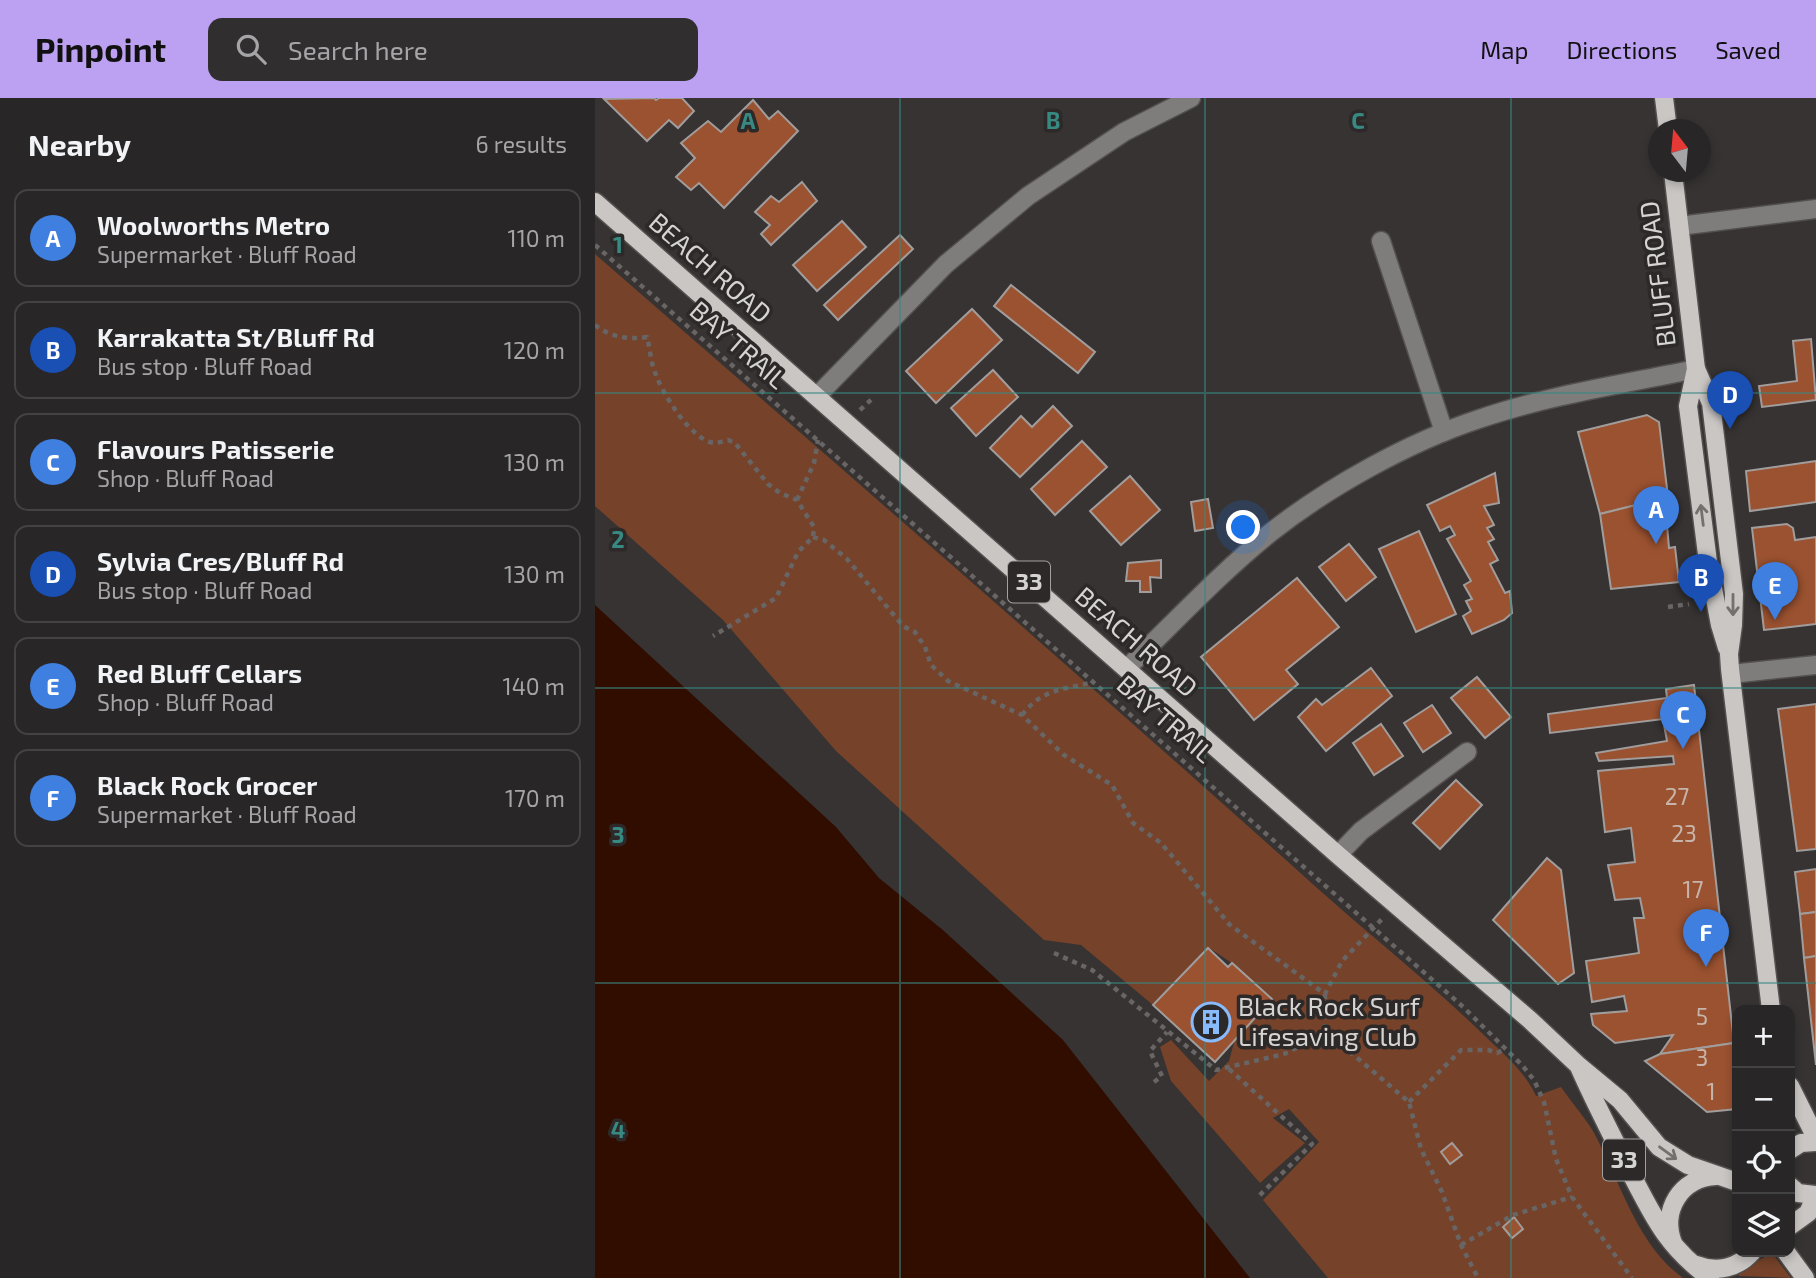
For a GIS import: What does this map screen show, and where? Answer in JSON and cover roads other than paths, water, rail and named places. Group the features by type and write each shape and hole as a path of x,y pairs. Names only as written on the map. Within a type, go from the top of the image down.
{"main road":[{"path":"1664,98 1667,119"},
{"name":"BLUFF ROAD","path":"1674,182 1696,369 1711,403 1734,594 1729,654 1770,1005"},
{"name":"BEACH ROAD","path":"595,202 1338,855 1530,1020 1620,1100 1667,1153 1688,1165 1726,1178"},
{"name":"BEACH ROAD","path":"1579,1066 1600,1115 1648,1209 1681,1254 1710,1278"},
{"path":"1795,1096 1816,1140 1795,1147"},
{"name":"33","path":"1681,1254 1669,1226 1671,1208 1676,1197 1694,1181 1706,1177 1726,1178"},
{"path":"1795,1189 1802,1194 1816,1195 1808,1213 1795,1222"},
{"path":"1681,1254 1704,1268 1724,1268 1737,1264 1746,1257"},
{"path":"1790,1257 1805,1278"}],"street":[{"path":"817,397 946,264 1028,196 1124,132 1191,98"},
{"path":"1679,226 1816,209"},
{"path":"1381,241 1444,432"},
{"path":"1127,668 1271,533 1369,469 1444,432 1515,408 1696,369"},
{"path":"1731,674 1816,666"},
{"path":"1338,855 1361,831 1467,752"}],"place":[{"name":"Sylvia Cres/Bluff Rd","path":"1730,429"},
{"name":"Woolworths Metro","path":"1656,544"},
{"name":"Karrakatta St/Bluff Rd","path":"1701,612"},
{"name":"Red Bluff Cellars","path":"1775,620"},
{"name":"Flavours Patisserie","path":"1683,749"},
{"name":"Black Rock Grocer","path":"1706,967"},
{"name":"Black Rock Surf Lifesaving Club","path":"1211,1022"}]}
